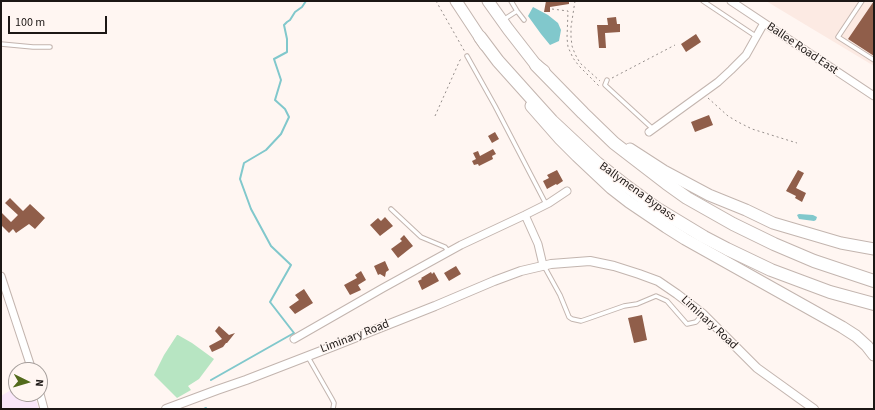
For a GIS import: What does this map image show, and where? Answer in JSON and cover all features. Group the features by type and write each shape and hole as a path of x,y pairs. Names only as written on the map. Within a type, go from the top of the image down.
{"highway":[{"name":"Ballymena Bypass","path":"456,1 498,61 552,121 597,163 656,208 704,237 771,270 830,292 874,304"},
{"name":"Ballymena Bypass","path":"488,1 536,64 583,113 614,143 666,183 687,198 733,224 774,244 814,261 874,281"},
{"path":"480,37 491,56 544,121 577,156 611,188 647,215 685,239 842,327 868,346 874,355"},
{"path":"536,64 617,140 685,183 773,223 842,243 874,249"}],"street":[{"name":"Ballee Road East","path":"731,1 874,96"},
{"path":"651,130 704,93 731,70 746,55 764,23"},
{"name":"Liminary Road","path":"294,339 382,288 461,245 525,215 567,191"},
{"path":"525,215 538,244 544,265"},
{"name":"Liminary Road","path":"166,409 246,380 435,306 494,280 544,265 590,261 614,266 658,281 703,314 757,368 814,409"},
{"path":"1,276 29,362"}],"lane":[{"path":"511,1 524,20"},
{"path":"703,1 757,37"},
{"path":"862,1 838,37 874,60"},
{"path":"502,21 517,11"},
{"path":"1,44 50,47"},
{"path":"467,56 546,204"},
{"path":"608,80 604,84 651,130"},
{"path":"391,209 421,237 445,247 449,252"},
{"path":"544,265 560,295 569,317 572,319 581,321 624,306 637,304 656,296 667,301 687,324 696,322 703,314"},
{"path":"307,356 334,403 333,409"}],"path":[{"path":"435,116 460,60 467,56 436,1"},
{"path":"575,1 571,32 572,46 580,63 604,84"},
{"path":"552,9 568,11 567,38 568,47 573,58 579,66 604,90"},
{"path":"608,80 675,44"},
{"path":"704,93 728,116 738,122 752,129 797,143"}],"shaded area":[{"path":"766,1 874,1 874,66"},
{"path":"8,392 8,402 37,402 39,409 1,409 1,396"}],"green space":[{"path":"177,335 192,343 214,359 199,379 188,386 191,390 177,398 154,375 164,355"}],"water":[{"path":"533,7 548,15 558,23 561,30 559,41 550,45 541,34 528,16"},
{"path":"797,215 813,215 817,217 814,221 799,219"}],"building":[{"path":"546,1 569,1 569,4 550,7 550,12 544,12"},
{"path":"874,1 874,56 848,39"},
{"path":"616,17 617,24 620,24 620,32 605,33 606,48 599,48 597,25 608,25 607,18"},
{"path":"696,34 701,42 686,52 681,44"},
{"path":"709,115 713,125 695,132 691,122"},
{"path":"495,132 499,139 492,143 488,136"},
{"path":"493,149 496,154 492,156 493,159 479,166 478,164 474,165 472,161 476,159 473,153 478,151 480,156"},
{"path":"557,170 563,181 547,189 543,181 549,178 547,175"},
{"path":"798,170 804,173 796,188 806,193 802,202 795,198 796,196 786,191"},
{"path":"10,198 23,211 30,204 45,218 35,229 29,224 16,233 13,229 9,233 1,225 1,212 11,222 18,215 5,203"},
{"path":"385,217 393,226 380,236 370,225 378,218 381,221"},
{"path":"404,235 413,246 398,258 391,249 402,241 400,239"},
{"path":"385,261 389,270 386,272 385,277 380,274 378,275 374,266"},
{"path":"456,266 461,274 449,281 444,273"},
{"path":"361,271 366,280 358,285 361,290 350,295 344,285 357,278 355,275"},
{"path":"431,272 432,274 434,272 439,281 422,290 418,281"},
{"path":"304,289 313,303 295,314 289,307 299,300 295,295"},
{"path":"642,315 647,340 634,343 628,318"},
{"path":"219,326 229,335 235,333 223,347 212,352 209,346 222,339 215,331"}],"waterway":[{"path":"211,380 294,333 270,302 291,265 271,246 251,209 240,179 244,163 266,150 281,134 289,117 285,109 275,100 281,80 274,59 287,52 287,39 284,25 306,1"}]}
